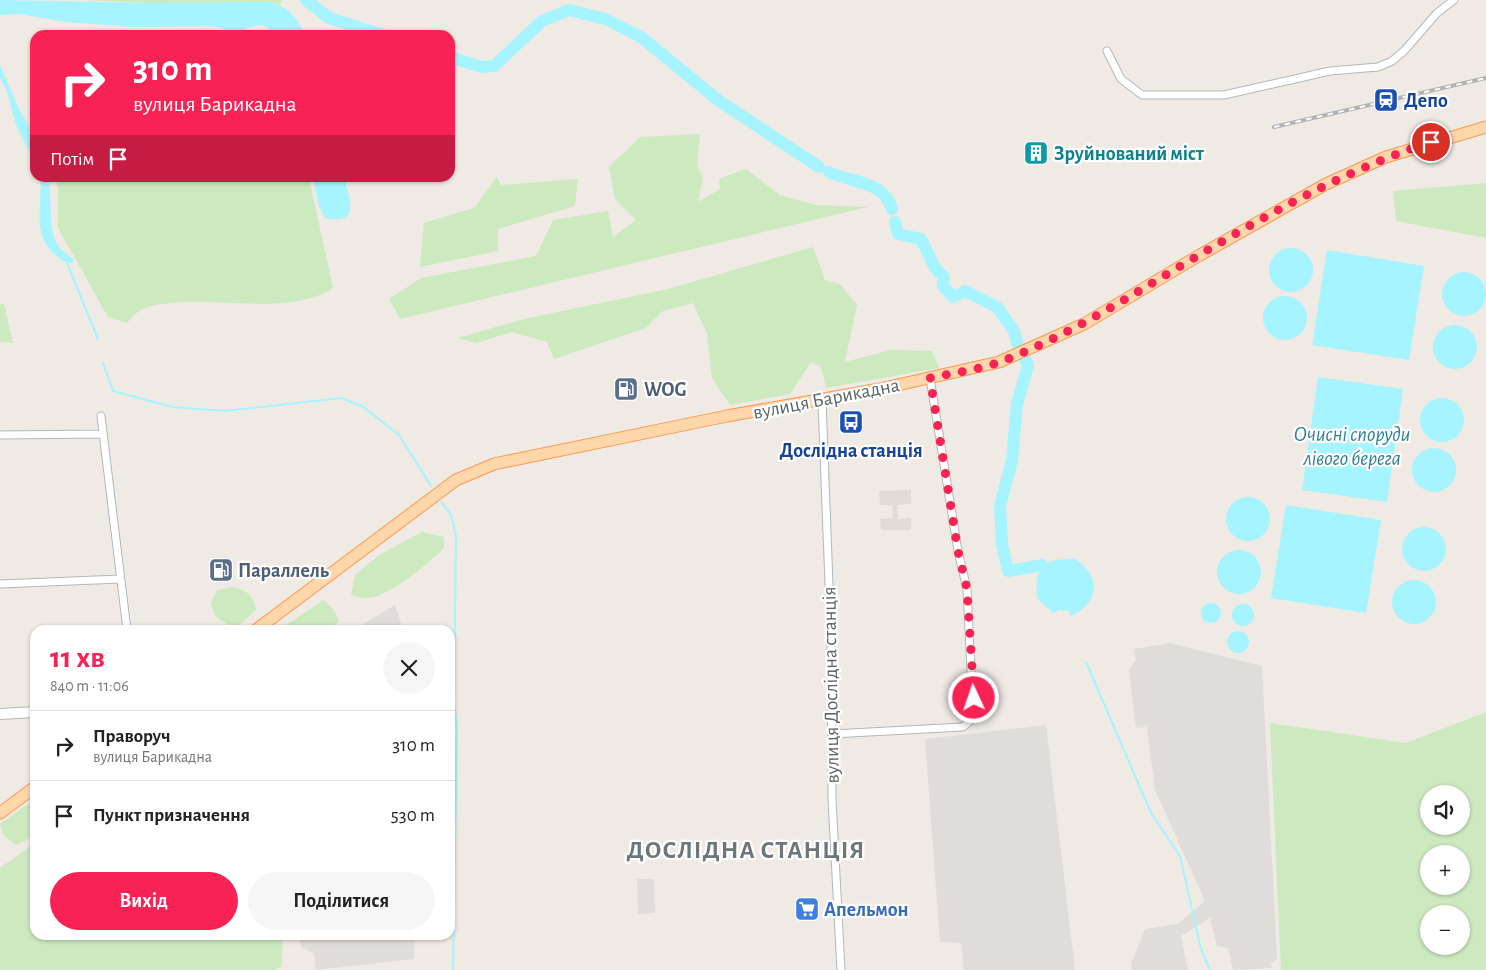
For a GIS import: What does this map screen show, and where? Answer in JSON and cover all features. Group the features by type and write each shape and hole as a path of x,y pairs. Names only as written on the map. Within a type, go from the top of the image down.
{"main road":[{"name":"вулиця Барикадна","path":"263,625 456,480 486,468 727,416 822,400 999,362 1075,328 1326,184 1386,157 1486,127"},
{"path":"0,813 30,791"}],"street":[{"path":"1107,51 1121,79 1142,95 1224,95 1330,72 1378,67 1404,51 1437,13 1454,0"},
{"path":"832,734 963,727 970,721 974,711 967,589 958,551 930,378"},
{"name":"вулиця Дослідна станція","path":"822,400 831,637 832,799 840,970"},
{"path":"101,416 126,625"},
{"path":"0,435 103,434"},
{"path":"0,584 120,579"},
{"path":"0,714 30,712"}],"shaded area":[{"path":"911,490 911,504 897,505 898,519 911,518 911,530 881,530 880,519 893,518 892,505 880,505 879,491"},
{"path":"395,605 401,625 361,625"},
{"path":"1170,643 1262,666 1277,959 1271,963 1272,968 1233,970 1228,948 1217,946 1210,918 1181,936 1188,970 1132,970 1131,964 1145,929 1178,924 1205,901 1155,790 1147,727 1136,728 1129,670 1136,660 1134,649"},
{"path":"1046,725 1075,970 964,970 961,943 940,942 925,739"},
{"path":"637,879 654,879 655,913 638,914"},
{"path":"300,940 415,940 414,959 316,970 314,953 301,947"}],"green space":[{"path":"86,0 281,0 281,5 268,2 149,3"},
{"path":"700,134 697,165 703,178 698,202 720,189 719,179 746,169 780,195 816,205 868,207 400,319 389,299 421,278 536,256 553,220 608,211 613,237 636,220 615,199 609,167 640,137"},
{"path":"497,177 501,185 578,179 575,206 498,229 498,251 420,267 424,223 474,208"},
{"path":"57,182 310,182 333,288 314,297 292,302 268,304 170,303 142,309 127,323 108,317 58,228"},
{"path":"1486,183 1486,238 1396,221 1393,191"},
{"path":"813,247 825,280 840,284 857,305 845,362 891,350 932,351 939,368 826,388 821,367 811,362 790,394 730,405 712,378 707,333 693,303 663,311 646,328 554,359 547,342 512,332 476,343 457,338 524,319 668,289"},
{"path":"0,304 4,304 13,343 0,342"},
{"path":"422,532 444,537 444,548 418,571 385,593 366,598 351,595 355,575 379,555"},
{"path":"234,587 243,590 254,601 256,610 239,625 227,624 215,616 211,603 217,590"},
{"path":"324,600 334,610 339,621 335,625 286,625"},
{"path":"1486,712 1486,970 1281,970 1270,723 1406,743"},
{"path":"30,803 30,838 16,845 3,835 0,824"},
{"path":"30,847 30,940 282,940 281,967 275,970 0,970 0,868"}],"water":[{"path":"0,0 149,3 268,2 281,6 291,13 302,30 269,30 265,26 255,26 246,30 224,30 208,26 134,27 66,22 19,14 0,15"},
{"path":"0,65 19,109 30,128 30,153 16,125 7,91 0,78"},
{"path":"40,182 48,182 55,240 59,247 74,260 72,263 65,262 58,257 49,249 44,240 40,221"},
{"path":"314,182 345,182 349,194 350,209 344,218 325,218 319,206"},
{"path":"1291,248 1303,252 1309,258 1313,270 1309,282 1303,288 1291,292 1279,288 1273,282 1269,270 1273,258 1279,252"},
{"path":"1327,250 1424,266 1409,360 1312,345"},
{"path":"1464,272 1476,276 1482,282 1486,294 1482,306 1476,312 1464,316 1452,312 1446,306 1442,294 1446,282 1452,276"},
{"path":"1285,296 1297,300 1303,306 1307,318 1303,330 1297,336 1285,340 1273,336 1267,330 1263,318 1267,306 1273,300"},
{"path":"1455,325 1467,329 1473,335 1477,347 1473,359 1467,365 1455,369 1443,365 1437,359 1433,347 1437,335 1443,329"},
{"name":"Очисні споруди лівого берега","path":"1318,377 1403,389 1387,502 1302,490"},
{"path":"1442,398 1454,402 1460,408 1464,420 1460,432 1454,438 1442,442 1430,438 1424,432 1420,420 1424,408 1430,402"},
{"path":"1434,448 1446,452 1452,458 1456,470 1452,482 1446,488 1434,492 1422,488 1416,482 1412,470 1416,458 1422,452"},
{"path":"1248,497 1260,501 1266,507 1270,519 1266,531 1260,537 1248,541 1236,537 1230,531 1226,519 1230,507 1236,501"},
{"path":"1286,505 1381,520 1366,613 1271,598"},
{"path":"1424,527 1436,531 1442,537 1446,549 1442,561 1436,567 1424,571 1412,567 1406,561 1402,549 1406,537 1412,531"},
{"path":"1239,550 1251,554 1257,560 1261,572 1257,584 1251,590 1239,594 1227,590 1221,584 1217,572 1221,560 1227,554"},
{"path":"1075,559 1090,573 1094,589 1092,597 1088,604 1080,611 1070,616 1069,611 1059,610 1053,613 1037,598 1039,571 1043,566 1055,560"},
{"path":"1414,580 1426,584 1432,590 1436,602 1432,614 1426,620 1414,624 1402,620 1396,614 1392,602 1396,590 1402,584"},
{"path":"1207,603 1215,603 1221,609 1221,617 1215,623 1207,623 1201,617 1201,609"},
{"path":"1243,604 1251,607 1254,615 1251,623 1243,626 1235,623 1232,615 1235,607"},
{"path":"1238,631 1246,634 1249,642 1246,650 1238,653 1230,650 1227,642 1230,634"}],"waterway":[{"path":"306,0 329,18 367,30"},
{"path":"455,59 482,67 494,66 542,21 569,10 605,19 641,37 718,100 819,167"},
{"path":"829,172 875,188 888,200 892,209"},
{"path":"895,222 898,234 921,239 935,268 944,277 943,286 953,297 965,291 997,307 1014,331 1018,346"},
{"path":"67,263 98,339"},
{"path":"1024,357 1028,365 1017,404 1012,460 1000,506 1002,544 1008,571 1042,565"},
{"path":"103,363 113,391 172,407 224,411 341,398 362,406 399,435 431,486"},
{"path":"441,501 451,515 456,536 455,625"},
{"path":"1086,662 1151,813 1180,856 1201,949 1210,970"},
{"path":"455,711 457,728 455,849"},
{"path":"453,940 453,970"}],"railway":[{"path":"1274,127 1486,78"}],"place":[{"name":"Депо","path":"1386,100"},
{"name":"Зруйнований міст","path":"1036,153"},
{"name":"WOG","path":"626,389"},
{"name":"Дослідна станція","path":"851,422"},
{"name":"Параллель","path":"221,570"},
{"name":"Апельмон","path":"807,909"}],"district":[{"name":"ДОСЛІДНА СТАНЦІЯ","path":"746,849"}],"route":[{"path":"974,698 967,589 958,551 930,378 999,362 1084,324 1200,255 1326,184 1386,157 1431,142"}]}
